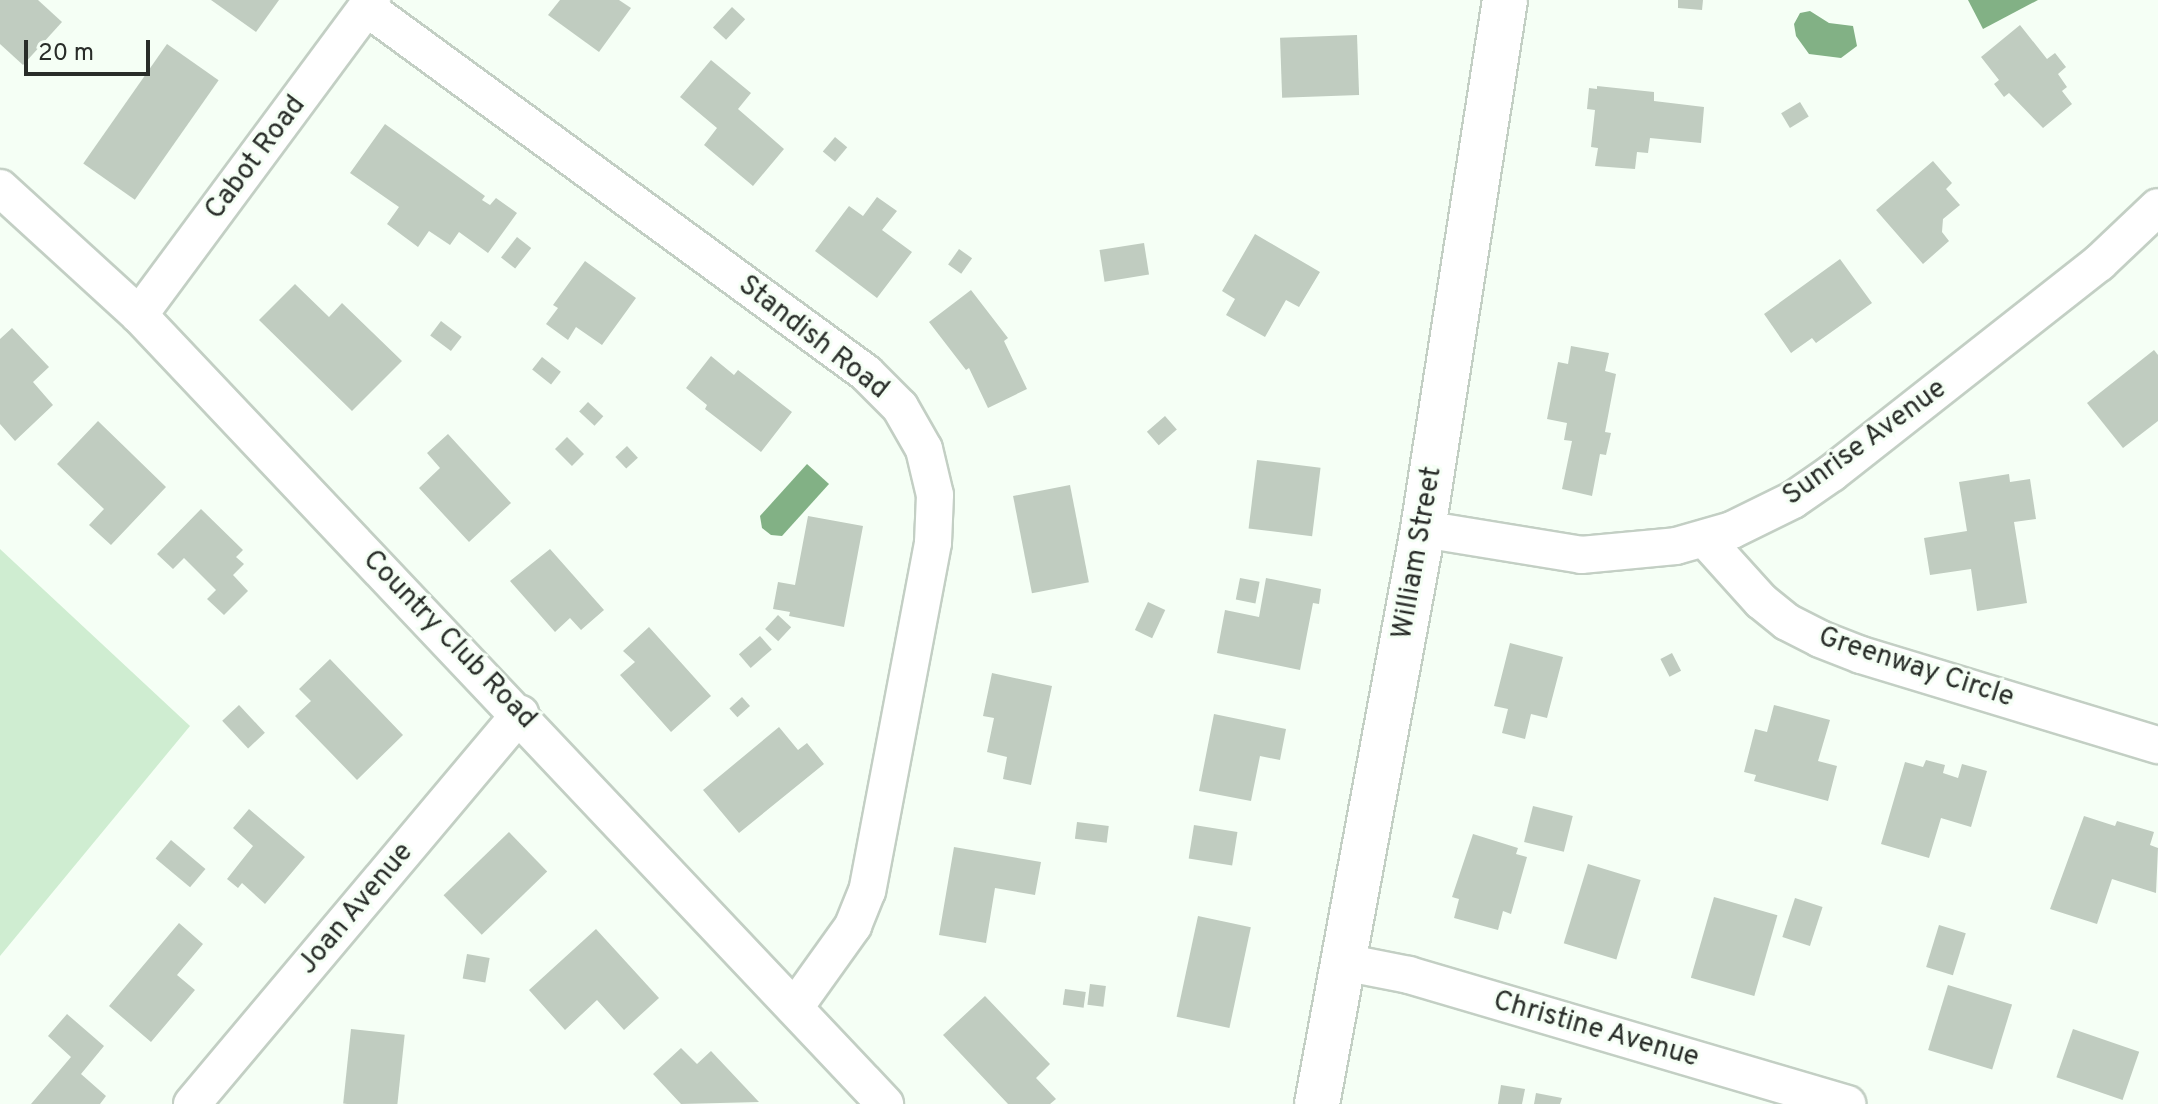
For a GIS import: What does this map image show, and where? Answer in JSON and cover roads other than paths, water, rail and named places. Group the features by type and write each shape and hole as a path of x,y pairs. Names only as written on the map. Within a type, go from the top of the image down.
{"main road":[{"name":"William Street","path":"1317,1104 1423,529 1505,0"}],"street":[{"name":"Cabot Road","path":"139,315 369,4"},
{"name":"Standish Road","path":"369,4 866,373 900,407 924,449 935,495 933,543 867,891 853,926 795,1007"},
{"name":"Country Club Road","path":"0,188 139,315 520,714 885,1104"},
{"name":"Sunrise Avenue","path":"1423,529 1581,555 1647,551 1705,539 1757,519 1832,473 2099,263 2158,207"},
{"name":"Greenway Circle","path":"1705,539 1761,601 1787,622 1820,639 1861,655 2158,745"},
{"name":"Joan Avenue","path":"208,1097 520,714"},
{"name":"Christine Avenue","path":"1343,962 1409,975 1847,1104"}]}
